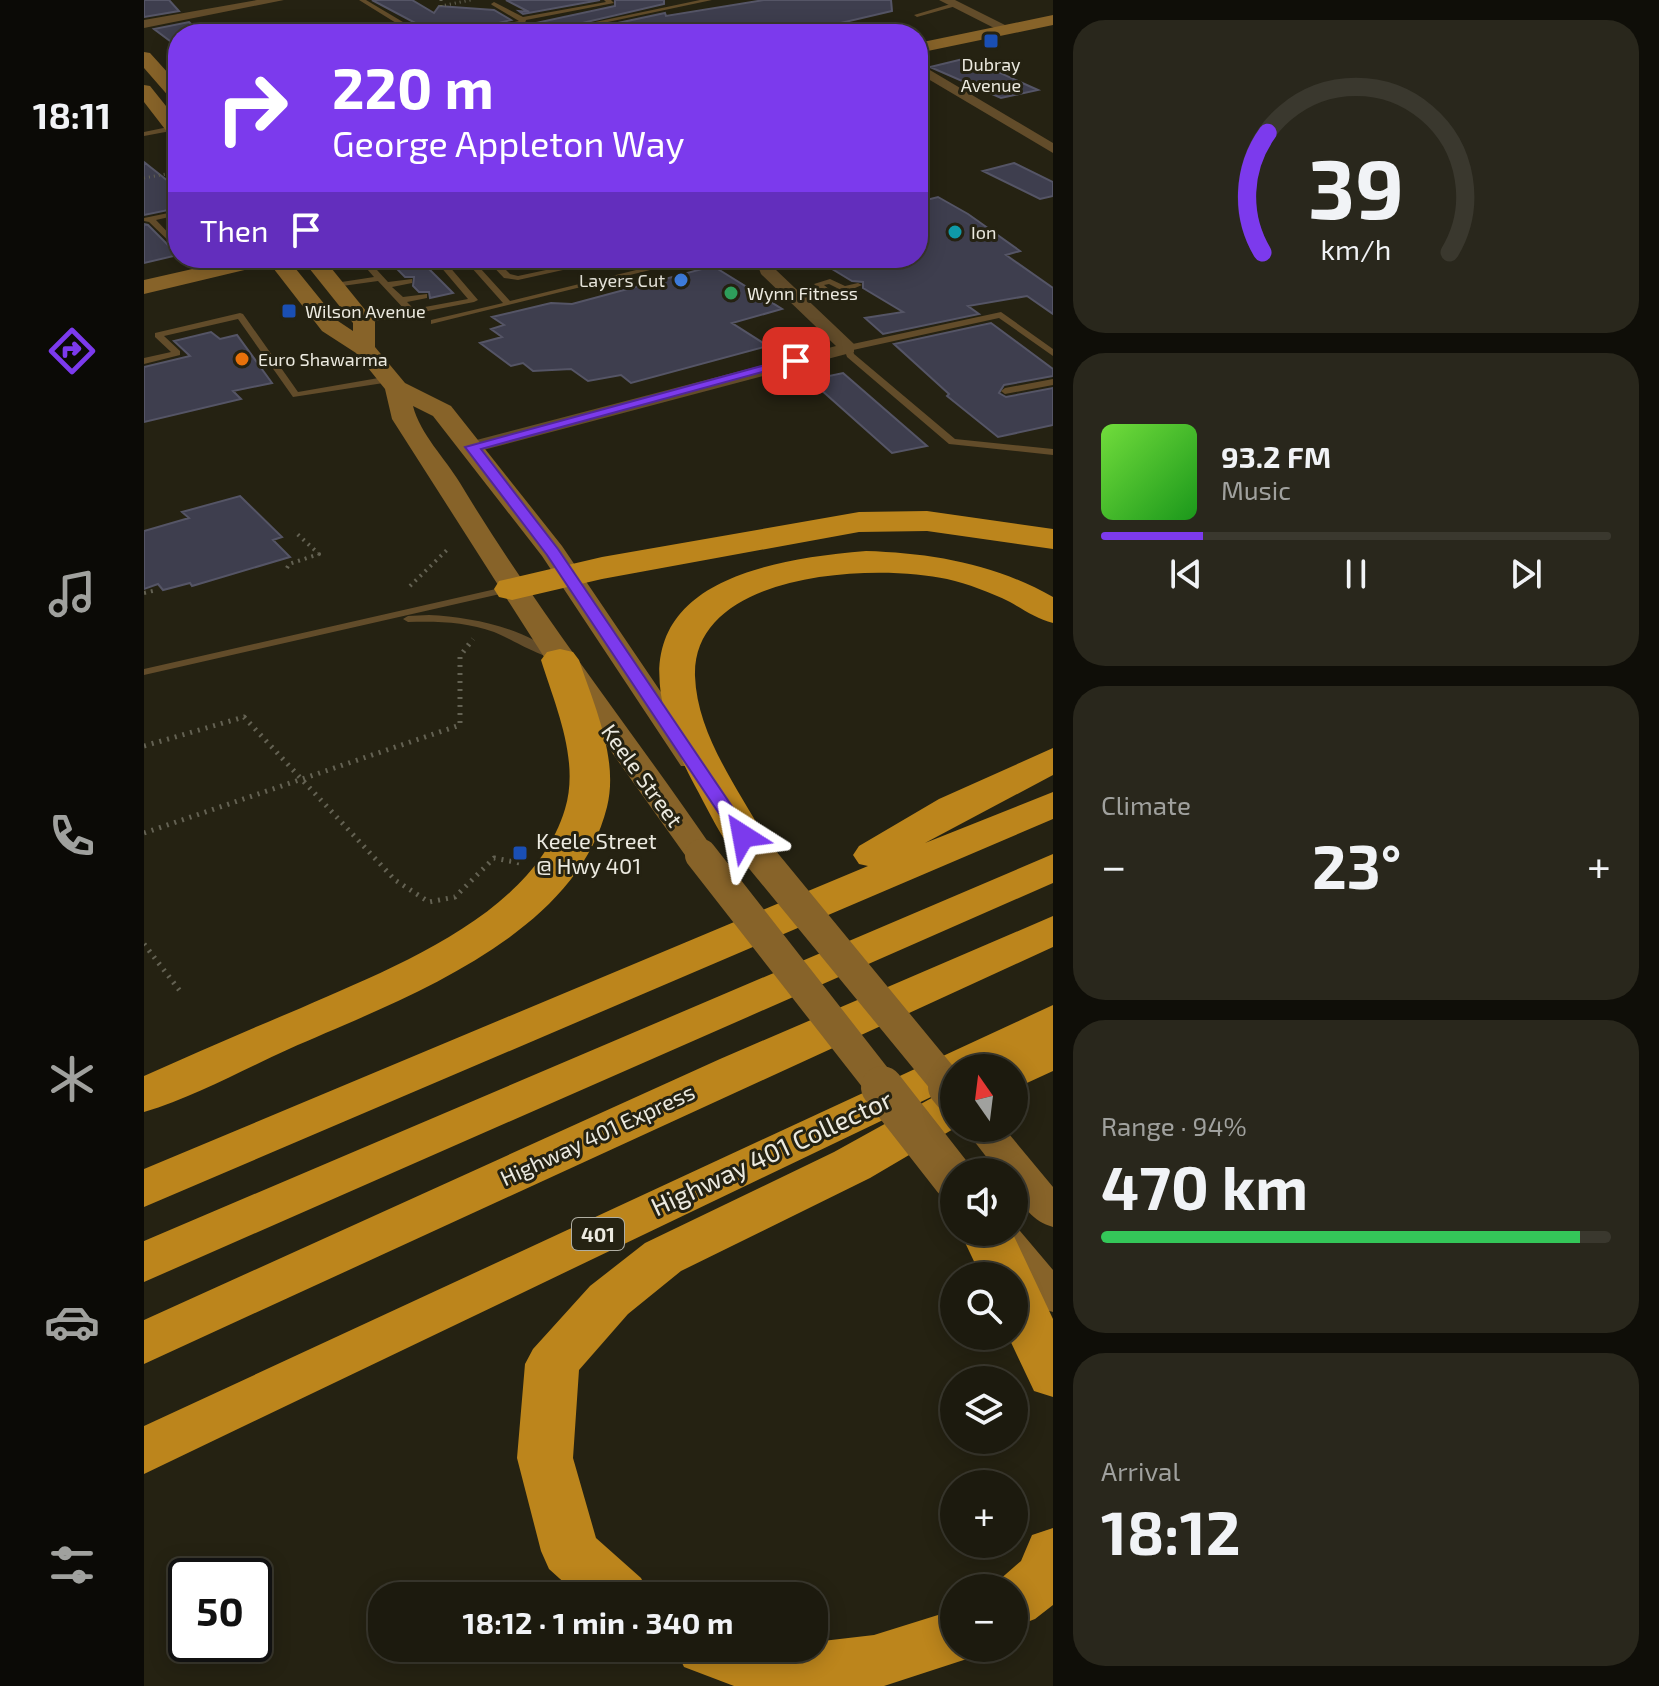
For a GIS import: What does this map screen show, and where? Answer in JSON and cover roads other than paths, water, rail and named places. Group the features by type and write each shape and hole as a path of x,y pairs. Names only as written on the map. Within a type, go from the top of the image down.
{"highway":[{"path":"512,589 859,522 927,521 1053,539"},
{"path":"743,836 681,714 678,677 678,650 694,619 729,593 776,575 830,563 871,561 927,567 989,580 1024,592 1053,612"},
{"path":"144,1095 432,967 526,902 569,849 585,810 588,791 589,770 560,660"},
{"path":"728,940 954,808 1053,760"},
{"path":"144,1189 1053,804"},
{"path":"144,1263 1053,867"},
{"name":"Highway 401 Express","path":"144,1343 737,1070 1053,930"},
{"name":"Highway 401 Collector","path":"144,1451 1053,1020"},
{"path":"1028,1065 1053,1050"},
{"path":"604,1582 570,1551 545,1458 552,1364 609,1300 663,1257 852,1165 940,1115"},
{"path":"1028,1322 1053,1376"},
{"path":"1028,1590 1045,1576 1053,1553"},
{"path":"743,1662 775,1674 874,1662 940,1641"}],"main road":[{"path":"928,46 1053,20"},
{"path":"144,90 168,120"},
{"path":"144,273 168,264"},
{"path":"144,287 226,268"},
{"name":"Keele Street","path":"284,268 330,326 364,348 393,383 442,411 472,447 568,576 743,836 940,1076"},
{"path":"321,268 364,322 364,348"},
{"name":"Keele Street","path":"393,383 404,419 438,467 512,589 560,660 701,855 940,1161"},
{"path":"994,1142 1053,1213"},
{"path":"1010,1246 1053,1297"}],"street":[{"path":"144,24 278,0"},
{"path":"950,2 1007,29"},
{"path":"928,73 1053,149"},
{"path":"766,268 848,348"},
{"path":"472,447 848,348"}],"lane":[{"path":"362,0 401,24"},
{"path":"590,24 709,0"},
{"path":"494,4 522,19 609,2 620,9"},
{"path":"917,15 950,2"},
{"path":"512,24 523,22 522,19"},
{"path":"484,21 490,24"},
{"path":"144,134 168,131"},
{"path":"148,220 168,215"},
{"path":"148,220 168,237"},
{"path":"377,268 379,277 412,312"},
{"path":"379,277 411,268"},
{"path":"364,322 474,300 447,268"},
{"path":"476,268 508,303"},
{"path":"499,268 507,276 518,278 562,268"},
{"path":"434,322 653,268"},
{"path":"335,285 400,272"},
{"path":"436,276 452,273"},
{"path":"379,277 409,281"},
{"path":"799,301 858,285"},
{"path":"448,289 463,286"},
{"path":"398,297 421,294"},
{"path":"1053,353 1001,315 848,348 850,355 952,442 1053,452"},
{"path":"144,361 177,353 158,335 240,316 296,395 393,383"},
{"path":"1005,391 1053,382"},
{"path":"144,672 512,589"},
{"path":"385,619 447,617 496,627 560,660"}],"place":[{"name":"Dubray Avenue","path":"991,41"},
{"name":"Ion","path":"955,232"},
{"name":"Layers Cut","path":"681,280"},
{"name":"Wynn Fitness","path":"731,293"},
{"name":"Wilson Avenue","path":"289,311"},
{"name":"Euro Shawarma","path":"242,359"},
{"name":"Keele Street @ Hwy 401","path":"520,853"}]}
